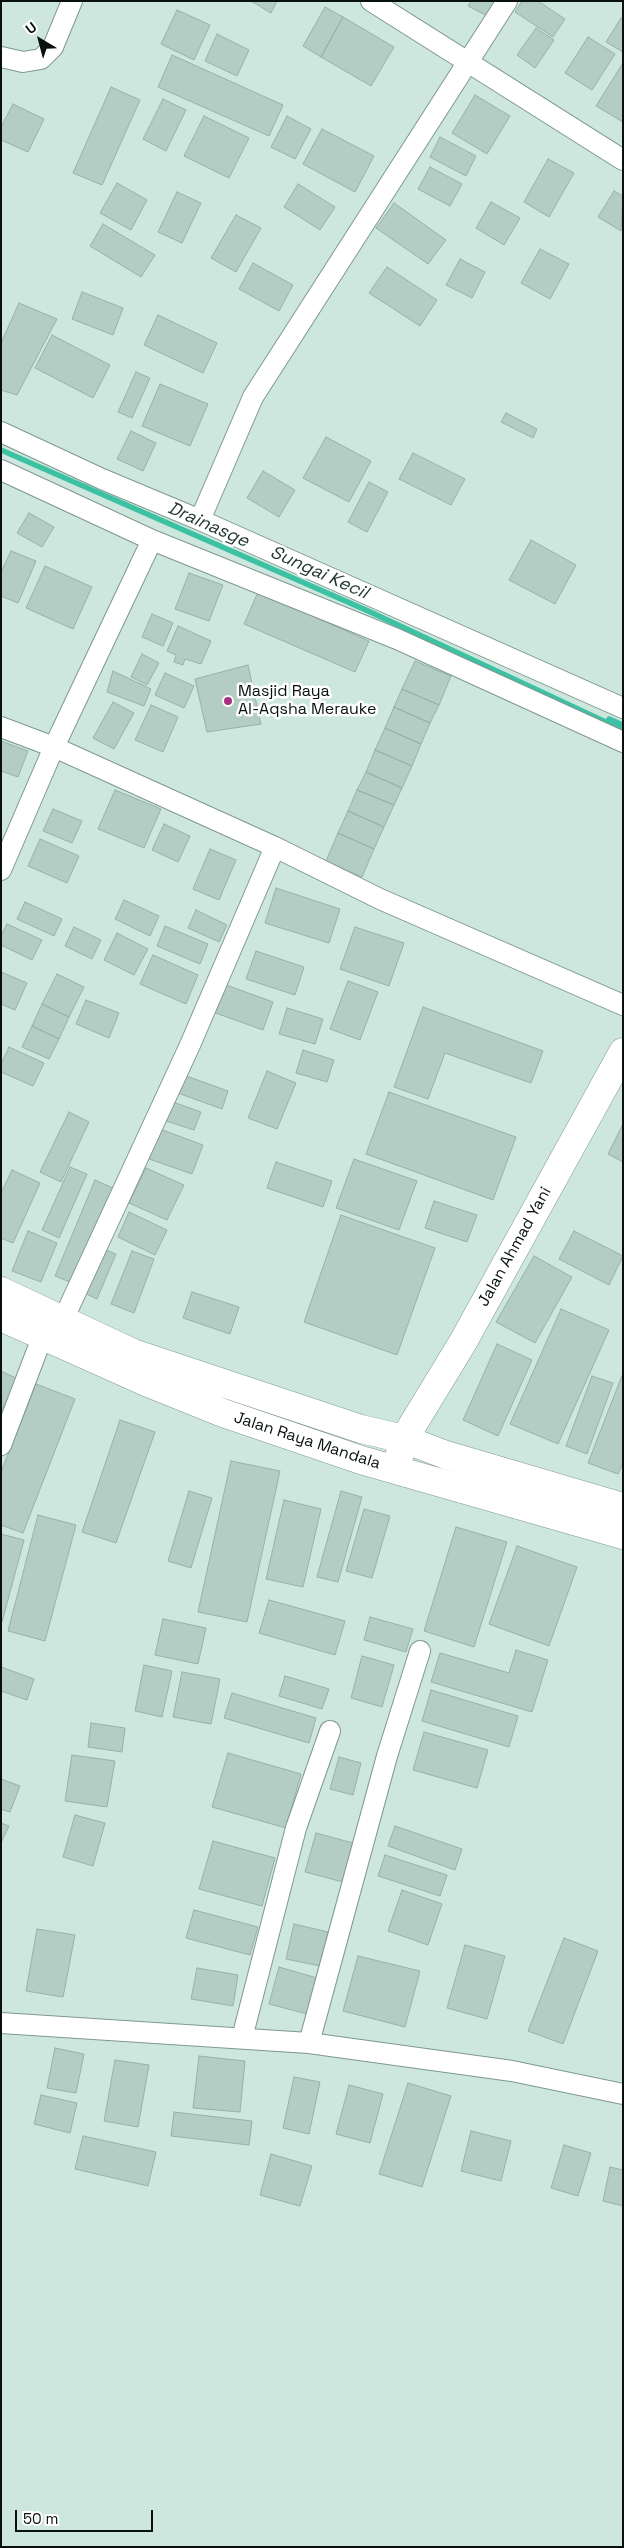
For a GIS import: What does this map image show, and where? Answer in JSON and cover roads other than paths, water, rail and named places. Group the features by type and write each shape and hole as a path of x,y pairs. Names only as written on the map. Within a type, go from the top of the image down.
{"highway":[{"name":"Jalan Ahmad Yani","path":"395,1469 404,1439 463,1342 623,1052"},
{"name":"Jalan Raya Mandala","path":"1,1291 53,1328 223,1413 395,1469 623,1535"},
{"name":"Jalan Raya Mandala","path":"1,1317 53,1328 361,1429 404,1439 446,1455 623,1507"}],"street":[{"path":"1,57 23,62 41,59 53,48 72,1"},
{"path":"370,1 623,160"},
{"path":"200,520 253,397 507,1"},
{"path":"3,438 200,520 623,708"},
{"path":"1,470 152,540 397,639 623,742"},
{"path":"1,870 54,747 152,540"},
{"path":"1,727 54,747 275,848 380,899 623,1005"},
{"path":"1,1445 53,1328 190,1045 275,848"},
{"path":"309,2043 387,1756 420,1651"},
{"path":"242,2038 296,1828 330,1731"},
{"path":"1,2023 309,2043 512,2070 623,2094"}],"waterway":[{"name":"Sungai Kecil","path":"1,450 366,610 623,730"},
{"name":"Drainasge","path":"609,719 623,725"}],"place":[{"name":"Masjid Raya Al-Aqsha Merauke","path":"228,701"}]}
